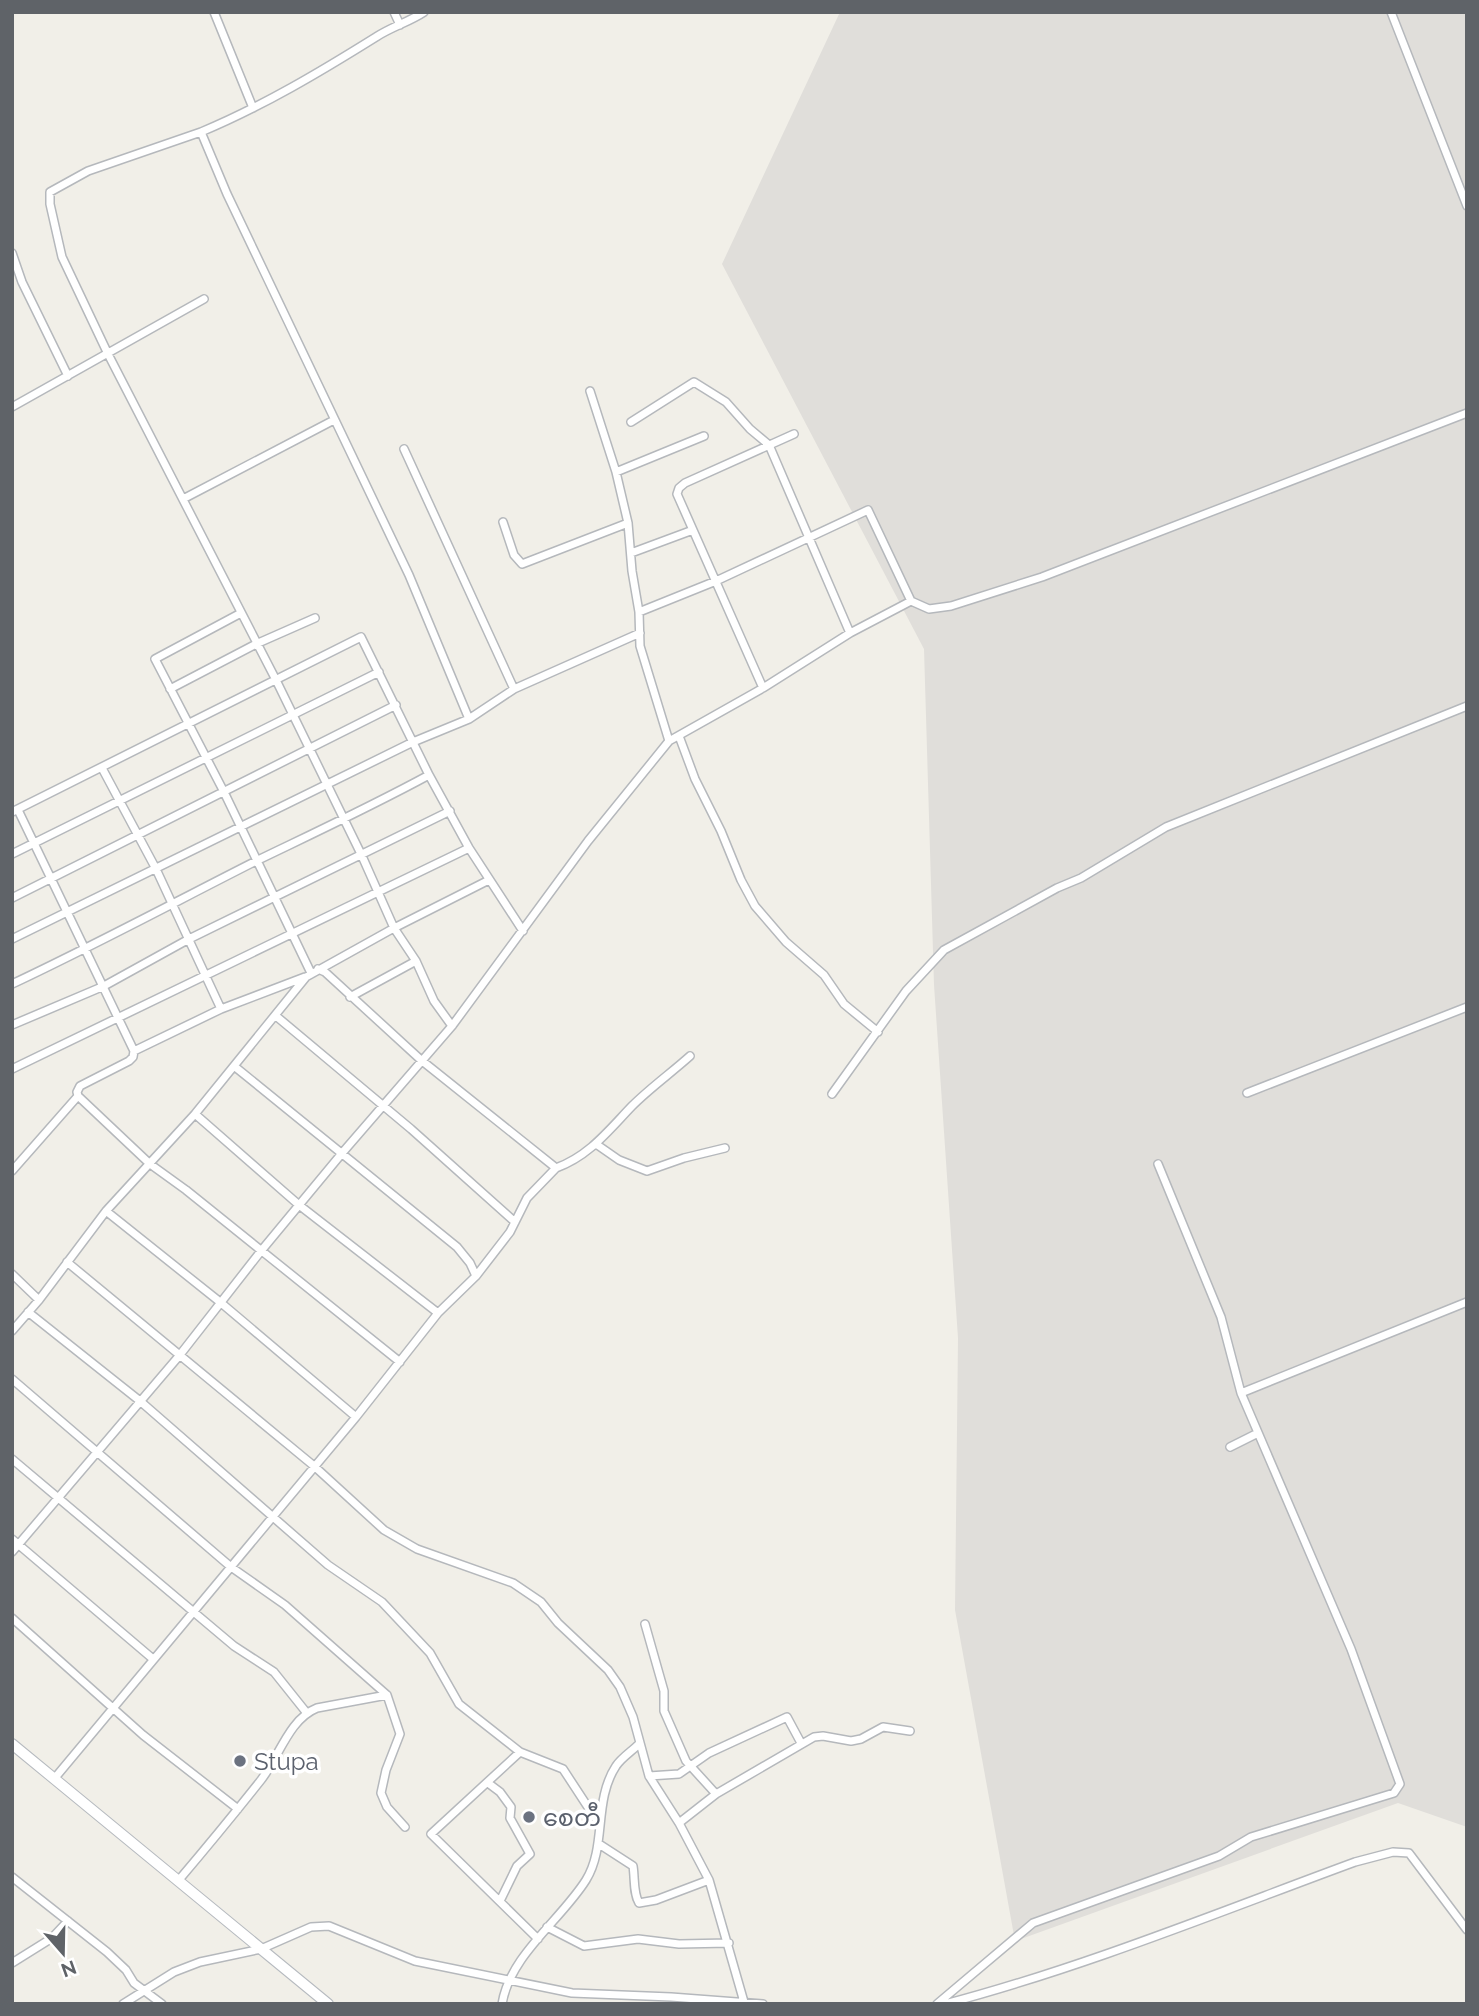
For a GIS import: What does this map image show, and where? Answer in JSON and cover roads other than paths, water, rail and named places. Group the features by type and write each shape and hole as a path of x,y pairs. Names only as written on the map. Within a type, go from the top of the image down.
{"main road":[{"path":"12,1744 328,2004"}],"street":[{"path":"214,12 253,108"},
{"path":"394,12 400,25"},
{"path":"424,12 378,35 352,53 253,108 201,132 88,172 50,192 50,204 62,257 108,354 276,680 394,928 416,961 434,1001 452,1026"},
{"path":"1391,12 1467,206"},
{"path":"201,132 227,194 410,575 469,719"},
{"path":"12,253 22,282 68,376"},
{"path":"12,407 204,299"},
{"path":"631,422 694,382 726,402 750,429 769,445 850,633"},
{"path":"590,391 616,472 628,523 639,612 640,646 670,741"},
{"path":"639,612 716,581 868,510 911,601 929,609 951,606 1042,577 1467,413"},
{"path":"183,499 334,420"},
{"path":"763,688 677,494 685,483 794,434"},
{"path":"616,472 704,436"},
{"path":"404,449 514,689"},
{"path":"503,522 514,555 522,564 628,523"},
{"path":"631,553 693,530"},
{"path":"12,1552 15,1542 98,1451 343,1152 452,1026 588,841 670,741 763,688 850,633 911,601"},
{"path":"241,612 155,659 207,758 312,973"},
{"path":"170,690 256,644 315,618"},
{"path":"12,939 413,743 469,719 514,689 640,633"},
{"path":"12,1171 78,1096 80,1086 129,1061 134,1051 35,843 15,811 362,637 429,775 469,848 523,930"},
{"path":"12,854 379,672"},
{"path":"12,898 397,705"},
{"path":"832,1094 906,991 944,950 1057,888 1081,878 1166,827 1467,706"},
{"path":"679,736 695,779 755,906 786,942 824,975 844,1004 877,1032"},
{"path":"102,768 156,869 221,1009"},
{"path":"12,984 257,861 344,821 429,775"},
{"path":"12,1014 15,1024 104,986 189,939 450,811"},
{"path":"12,1069 469,848"},
{"path":"134,1051 221,1009 312,973 489,880"},
{"path":"349,997 416,961"},
{"path":"12,1331 39,1300 106,1211 195,1114 312,973 325,972 349,997 421,1060 556,1168"},
{"path":"1247,1093 1467,1007"},
{"path":"276,1016 411,1129 515,1222"},
{"path":"54,1779 356,1418 438,1313 477,1276 515,1222 527,1198 556,1168 572,1162 596,1144 634,1104 690,1056"},
{"path":"234,1066 457,1247 477,1276"},
{"path":"78,1096 150,1164 400,1362"},
{"path":"195,1114 299,1205 438,1313"},
{"path":"596,1144 619,1160 647,1171 684,1158 725,1149"},
{"path":"937,2004 1033,1923 1219,1856 1251,1837 1394,1793 1400,1784 1351,1649 1241,1393 1221,1317 1158,1164"},
{"path":"106,1211 220,1302 356,1418"},
{"path":"67,1262 314,1466 384,1530 417,1549 513,1583 541,1602 558,1623 608,1670 620,1687 633,1717 649,1776 679,1823 709,1880 744,2002"},
{"path":"12,1273 39,1300"},
{"path":"1241,1393 1467,1303"},
{"path":"28,1312 140,1401 328,1565 382,1602 430,1653 459,1704 520,1752 563,1769 599,1824"},
{"path":"12,1379 231,1567 285,1605 387,1695 400,1734 386,1770 381,1793 387,1807 405,1827"},
{"path":"1230,1447 1258,1433"},
{"path":"12,1459 234,1646 274,1672 306,1712"},
{"path":"15,1542 153,1659"},
{"path":"12,1618 112,1707 237,1809"},
{"path":"645,1624 664,1691 664,1711 690,1766 716,1794"},
{"path":"178,1881 264,1777 285,1740 306,1712 317,1707 387,1695"},
{"path":"649,1776 679,1774 709,1753 787,1717 801,1743"},
{"path":"679,1823 716,1794 801,1743 823,1736 851,1741 861,1739 883,1727 910,1731"},
{"path":"502,2004 508,1980 587,1878 599,1844 600,1813 611,1775 618,1763 639,1744"},
{"path":"520,1752 431,1834 538,1939"},
{"path":"488,1783 500,1792 511,1807 510,1818 530,1854 517,1866 500,1901"},
{"path":"599,1844 633,1866 635,1896 639,1903 656,1900 709,1880"},
{"path":"945,2004 1004,1988 1121,1949 1354,1862 1392,1852 1409,1853 1467,1930"},
{"path":"12,1877 107,1952 126,1970 134,1983 162,2004"},
{"path":"12,1888 20,1883"},
{"path":"12,1963 52,1938 68,1921"},
{"path":"123,2004 174,1972 201,1962 261,1949 311,1927 329,1927 415,1961 572,1993 763,2004"},
{"path":"547,1927 584,1946 638,1938 679,1944 729,1944"}],"place":[{"name":"Stupa","path":"240,1761"},
{"name":"စေတီ","path":"529,1817"}]}
